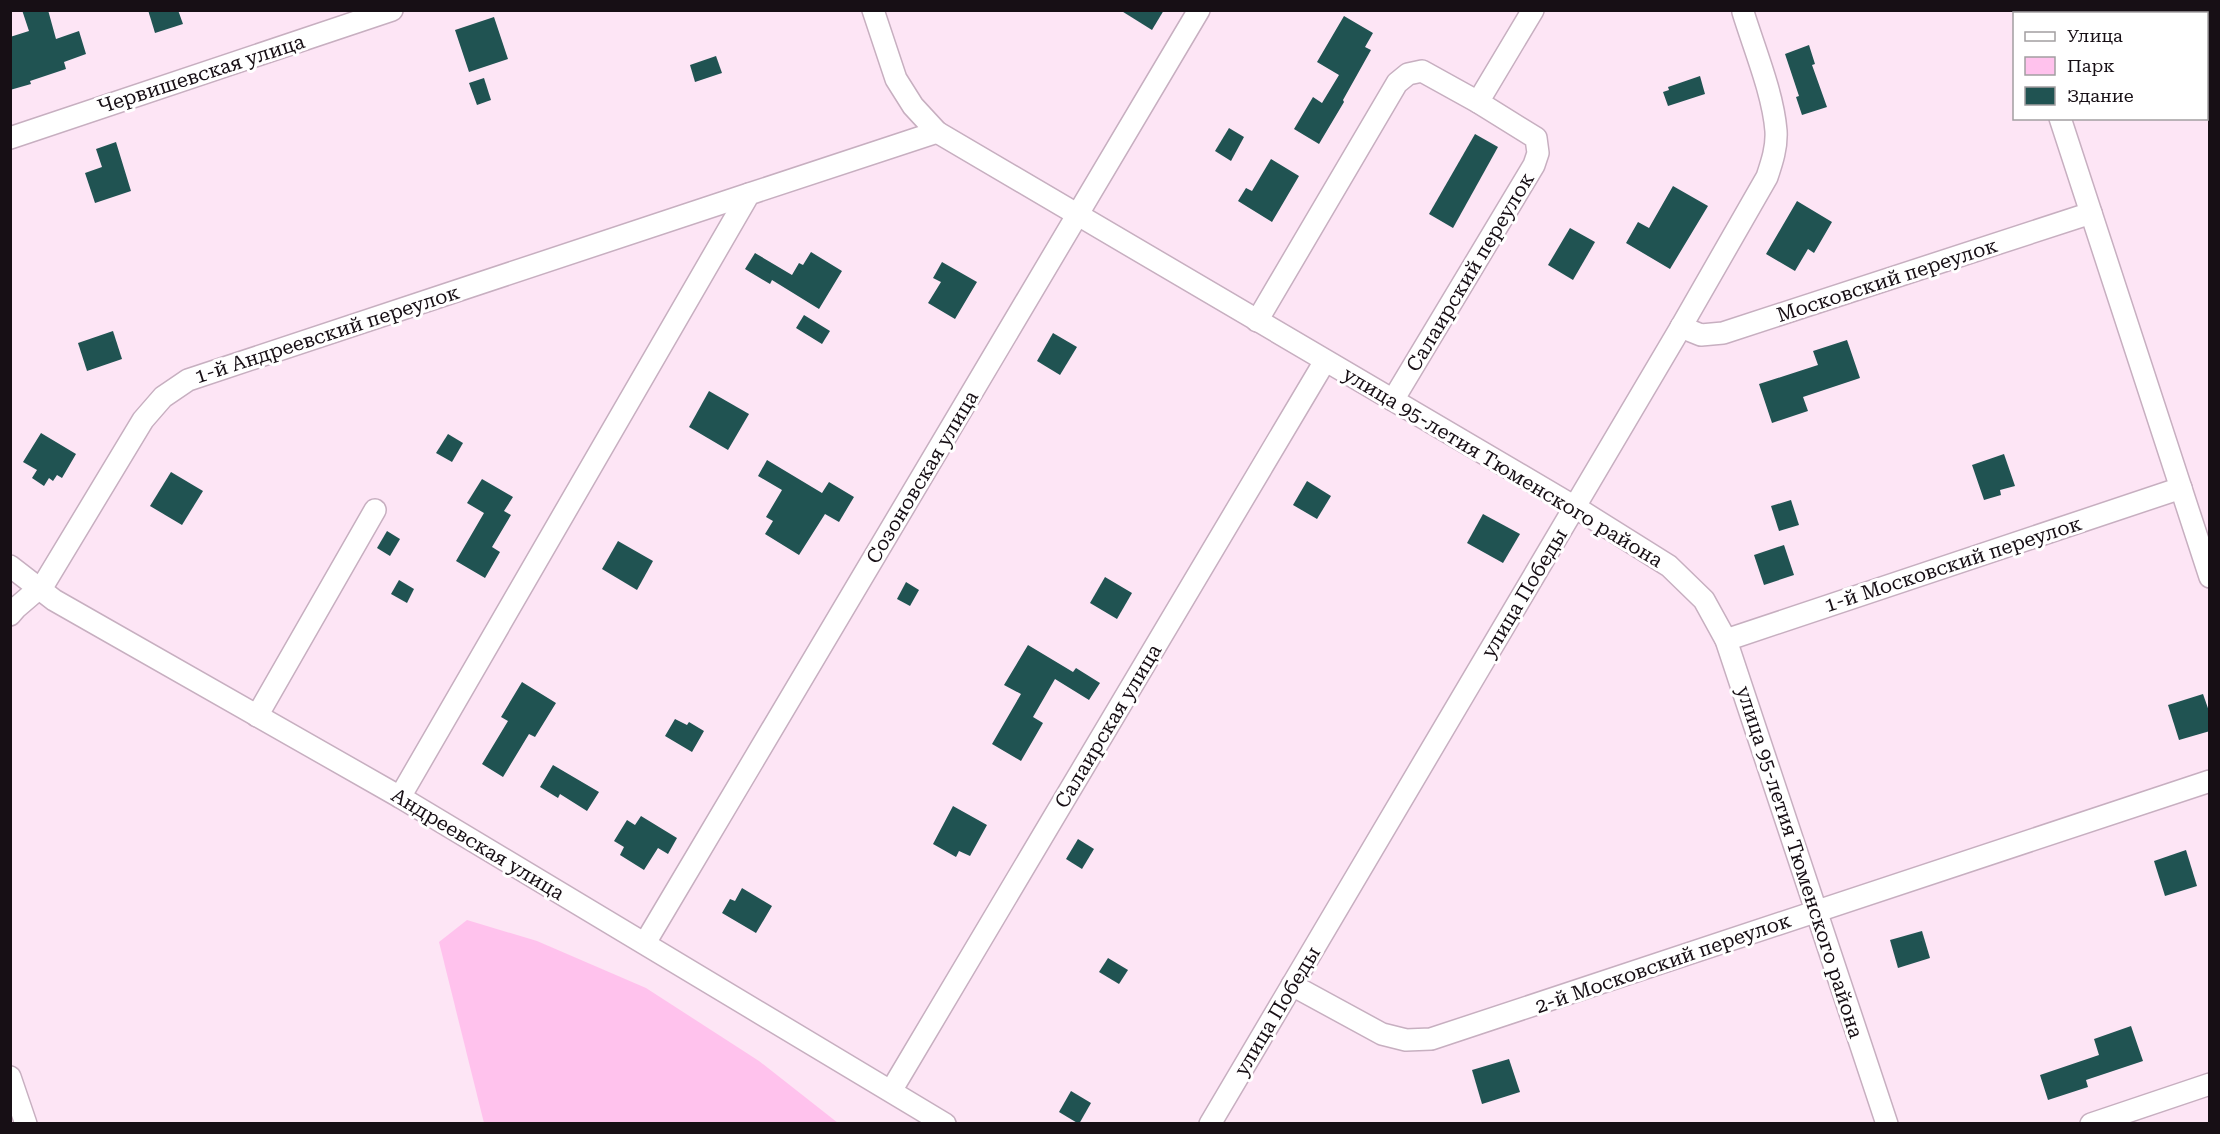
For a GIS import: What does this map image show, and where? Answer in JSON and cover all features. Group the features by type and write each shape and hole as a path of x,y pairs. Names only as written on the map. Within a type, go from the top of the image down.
{"street":[{"name":"Червишевская улица","path":"10,138 392,10"},
{"name":"улица 95-летия Тюменского района","path":"873,10 896,79 913,106 937,132 1575,507 1669,566 1704,600 1726,640 1887,1124"},
{"name":"Созоновская улица","path":"645,943 1199,10"},
{"path":"1478,102 1533,10"},
{"name":"улица Победы","path":"1210,1124 1681,327 1767,177 1774,153 1776,132 1773,110 1744,11"},
{"name":"Салаирский переулок","path":"1257,321 1396,83 1408,74 1422,71 1478,102 1536,138 1538,153 1534,165 1393,400"},
{"path":"2061,120 2210,577"},
{"name":"1-й Андреевский переулок","path":"10,615 44,584 135,432 163,397 188,380 937,132"},
{"path":"400,797 749,194"},
{"name":"Московский переулок","path":"1681,327 1701,335 1723,333 2091,213"},
{"name":"Салаирская улица","path":"891,1091 1325,361"},
{"name":"1-й Московский переулок","path":"1726,640 2181,488"},
{"path":"258,716 375,510"},
{"name":"Андреевская улица","path":"10,566 54,600 400,797 945,1124"},
{"name":"2-й Московский переулок","path":"1292,985 1382,1034 1406,1040 1431,1039 2210,781"},
{"path":"10,1077 26,1124"},
{"path":"2091,1124 2210,1084"}],"green space":[{"path":"467,920 537,941 646,988 759,1061 838,1123 484,1123 439,942"}],"building":[{"path":"22,10 48,10 56,39 79,31 86,54 64,62 66,69 10,90 10,37 29,31"},
{"path":"148,10 178,10 183,24 155,33"},
{"path":"1120,10 1164,10 1152,30"},
{"path":"1344,16 1373,33 1365,47 1371,50 1319,144 1294,129 1313,97 1322,103 1339,75 1317,62"},
{"path":"494,17 508,59 469,72 455,30"},
{"path":"1809,45 1815,64 1812,65 1827,107 1802,115 1796,97 1799,96 1785,54"},
{"path":"716,56 722,73 695,82 690,65"},
{"path":"1700,76 1705,94 1668,106 1663,92 1669,90 1668,87"},
{"path":"484,78 491,100 477,105 469,83"},
{"path":"1229,128 1244,137 1231,161 1215,151"},
{"path":"1475,134 1498,147 1453,228 1429,214"},
{"path":"116,142 131,191 95,203 85,173 102,167 96,149"},
{"path":"1271,159 1299,176 1272,222 1238,201 1246,188 1252,191"},
{"path":"1673,186 1708,206 1670,269 1626,243 1638,222 1649,228"},
{"path":"1797,201 1832,222 1814,253 1808,249 1795,271 1766,254"},
{"path":"1570,228 1595,242 1573,280 1548,265"},
{"path":"811,252 842,271 819,309 772,280 770,284 745,269 755,253 792,275 799,263 803,265"},
{"path":"942,262 977,282 955,319 928,303 941,282 933,278"},
{"path":"804,315 830,331 822,344 796,328"},
{"path":"113,331 122,359 87,371 78,343"},
{"path":"1053,333 1077,347 1060,375 1037,361"},
{"path":"1847,340 1860,378 1803,397 1808,411 1772,423 1759,384 1818,365 1813,351"},
{"path":"709,391 749,414 728,450 689,427"},
{"path":"41,433 76,454 62,478 57,475 53,481 49,478 44,486 32,478 37,470 23,462"},
{"path":"448,434 463,443 452,462 436,453"},
{"path":"2004,454 2015,486 2000,490 2001,495 1984,500 1972,465"},
{"path":"767,460 822,493 829,482 854,497 839,522 825,514 799,555 765,534 773,521 766,517 782,490 758,476"},
{"path":"171,472 203,491 182,525 150,506"},
{"path":"482,479 513,497 504,511 511,515 492,547 500,552 485,578 456,561 484,513 467,503"},
{"path":"1307,481 1331,496 1317,519 1293,505"},
{"path":"1791,500 1799,525 1779,531 1771,506"},
{"path":"1483,514 1520,534 1503,563 1467,543"},
{"path":"387,531 400,539 390,556 377,548"},
{"path":"618,541 653,561 637,590 602,569"},
{"path":"1784,545 1794,575 1764,585 1754,555"},
{"path":"1105,577 1132,593 1117,619 1090,603"},
{"path":"399,580 414,589 407,603 391,594"},
{"path":"906,582 919,590 910,606 897,599"},
{"path":"1028,645 1073,672 1076,668 1100,683 1089,700 1055,679 1033,717 1043,723 1021,761 992,744 1021,694 1004,685"},
{"path":"522,682 556,703 535,737 529,734 503,777 482,764 508,721 501,717"},
{"path":"2203,694 2210,714 2210,731 2179,740 2168,705"},
{"path":"675,719 687,725 689,722 704,731 692,752 665,736"},
{"path":"553,765 599,792 587,811 560,794 558,798 540,787"},
{"path":"953,806 987,825 970,856 959,851 956,857 933,844"},
{"path":"641,816 677,838 668,854 658,848 644,870 620,855 624,847 614,841 627,820 635,825"},
{"path":"1078,839 1094,849 1082,869 1066,859"},
{"path":"2186,850 2197,886 2165,896 2154,861"},
{"path":"742,888 772,906 756,933 722,913 730,899 735,901"},
{"path":"1922,931 1930,958 1898,968 1890,940"},
{"path":"1108,958 1128,970 1119,984 1099,972"},
{"path":"2131,1026 2143,1061 2086,1080 2088,1087 2048,1100 2040,1075 2099,1055 2094,1039"},
{"path":"1509,1059 1520,1092 1482,1104 1472,1070"},
{"path":"1071,1091 1091,1103 1079,1124 1059,1112"}]}
